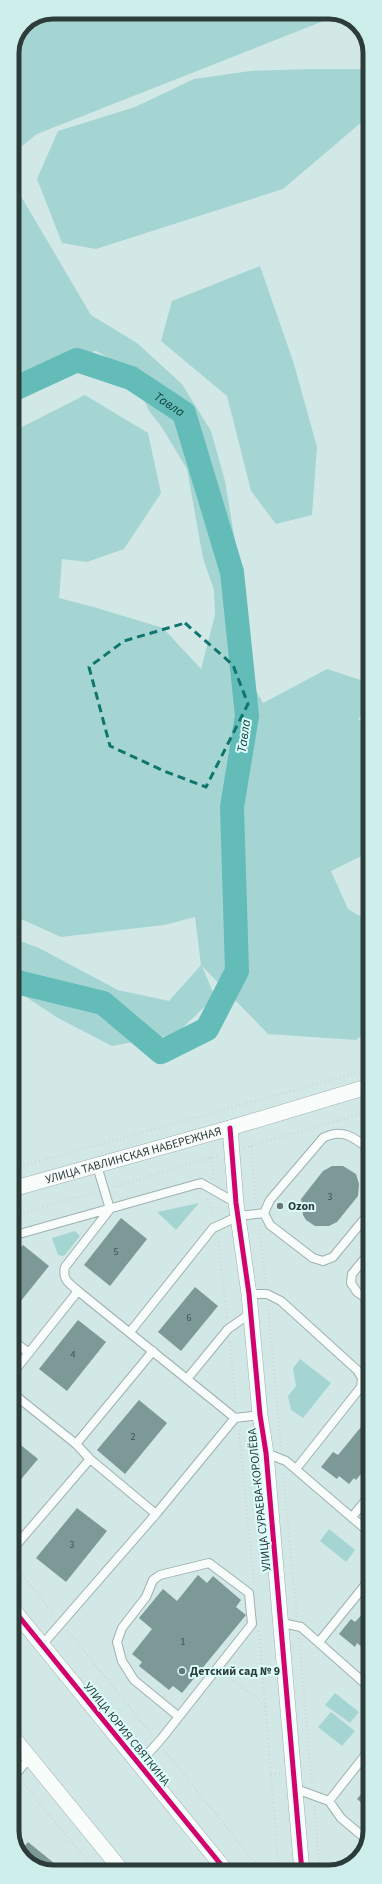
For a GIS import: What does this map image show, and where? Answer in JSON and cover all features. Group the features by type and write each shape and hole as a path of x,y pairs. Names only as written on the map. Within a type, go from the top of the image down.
{"street":[{"name":"УЛИЦА ТАВЛИНСКАЯ НАБЕРЕЖНАЯ","path":"19,1187 230,1128 363,1088"},
{"name":"УЛИЦА СУРАЕВА-КОРОЛЁВА","path":"230,1128 251,1313 260,1415 266,1453 282,1623 301,1865"},
{"name":"УЛИЦА ЮРИЯ СВЯТКИНА","path":"19,1617 221,1865"},
{"path":"19,1744 116,1865"}],"lane":[{"path":"261,1213 270,1200 323,1138 333,1132 347,1135 363,1145"},
{"path":"97,1166 110,1209"},
{"path":"19,1234 201,1183 212,1189 238,1209 261,1213 270,1225 313,1258 323,1261 333,1257 363,1221"},
{"path":"110,1209 65,1267 63,1275 66,1281 236,1418"},
{"path":"130,1332 213,1228 238,1209"},
{"path":"363,1261 352,1274 351,1283 357,1292 363,1296"},
{"path":"19,1365 78,1291"},
{"path":"249,1294 267,1294 281,1301 357,1370 362,1378 361,1387 296,1469"},
{"path":"187,1379 228,1329 251,1313"},
{"path":"19,1345 29,1353"},
{"path":"76,1444 153,1351"},
{"path":"19,1400 76,1444 90,1459 156,1514"},
{"path":"42,1645 62,1624 236,1418 260,1415"},
{"path":"266,1453 282,1459 296,1469 363,1527"},
{"path":"19,1542 90,1459"},
{"path":"352,1517 363,1504"},
{"path":"139,1764 158,1742 252,1624 249,1594 209,1563 160,1575 153,1580 146,1597 122,1628 118,1642 122,1661 134,1680 178,1716"},
{"path":"319,1642 363,1588"},
{"path":"282,1623 298,1626 363,1678"},
{"path":"19,1771 30,1757"},
{"path":"329,1801 363,1757"},
{"path":"296,1789 329,1801 341,1818 363,1836"}],"path":[{"path":"19,1167 363,1071"},
{"path":"19,1214 363,1113"},
{"path":"251,1146 261,1213 267,1294 319,1865"},
{"path":"211,1158 215,1184 207,1195 217,1226 254,1587"},
{"path":"19,1572 257,1865"},
{"path":"258,1625 278,1865"},
{"path":"218,1667 266,1706"},
{"path":"19,1783 90,1865"}],"highlighted area":[{"path":"185,623 233,665 248,704 206,787 164,771 110,746 89,667 124,641"}],"shaded area":[{"path":"53,19 329,19 37,134 19,148 19,53 25,34 34,25 40,22"},
{"path":"363,69 363,121 283,189 96,249 62,243 37,179 58,131 135,107 194,79 250,71"},
{"path":"19,193 91,315 137,343 182,384 211,431 225,481 234,535 247,637 231,645 263,703 327,669 363,681 363,715 358,719 363,723 363,855 331,871 348,909 363,918 363,1034 356,1040 268,1034 202,966 215,997 176,1034 112,1046 58,1018 19,993 19,941 39,948 118,990 169,1001 201,965 195,917 164,925 61,937 19,918 19,428 85,395 148,433 161,493 124,549 87,562 62,559 59,598 163,628 201,669 215,615 214,590 203,558 187,469 161,426 149,411 130,370 96,351 47,362 19,376"},
{"path":"260,266 294,364 317,447 312,515 276,524 251,491 227,396 161,341 172,301"},
{"path":"199,1203 176,1230 157,1212"},
{"path":"75,1231 80,1236 64,1256 58,1255 52,1238"},
{"path":"300,1359 331,1383 303,1418 291,1410 288,1396 296,1386 293,1368"},
{"path":"329,1529 355,1550 346,1562 320,1541"},
{"path":"335,1693 359,1712 350,1723 325,1705"},
{"path":"331,1712 355,1731 342,1746 318,1727"}],"building":[{"path":"332,1166 343,1166 356,1174 359,1184 358,1196 337,1222 329,1226 315,1226 306,1220 303,1215 301,1199 323,1171"},
{"path":"121,1218 147,1239 110,1286 84,1265"},
{"path":"23,1245 49,1266 19,1303 19,1250"},
{"path":"195,1287 218,1306 181,1351 158,1332"},
{"path":"78,1320 106,1342 67,1391 39,1369"},
{"path":"139,1400 167,1423 125,1474 97,1450"},
{"path":"363,1425 363,1471 356,1480 354,1478 349,1484 339,1476 337,1479 321,1467 333,1452 338,1455"},
{"path":"19,1444 38,1459 19,1482"},
{"path":"77,1508 107,1531 66,1582 36,1558"},
{"path":"198,1575 207,1583 213,1576 241,1600 236,1607 246,1615 182,1693 173,1686 169,1690 139,1666 142,1662 132,1654 152,1629 139,1618 163,1589 177,1601"},
{"path":"363,1613 363,1648 357,1643 355,1647 339,1634 351,1619 355,1622"},
{"path":"363,1792 363,1804 357,1799"},
{"path":"28,1842 56,1865 44,1864 32,1858 24,1847"}],"waterway":[{"name":"Тавла","path":"19,387 77,360 131,378 184,413 232,572 247,716 232,807 237,971 207,1029 161,1052 103,1003 19,982"}],"cycle path":[{"path":"230,1128 236,1203 249,1294 260,1415 266,1453 301,1865"},
{"path":"19,1617 221,1865"}],"place":[{"name":"Ozon","path":"280,1206"},
{"name":"Детский сад № 9","path":"182,1671"}]}
